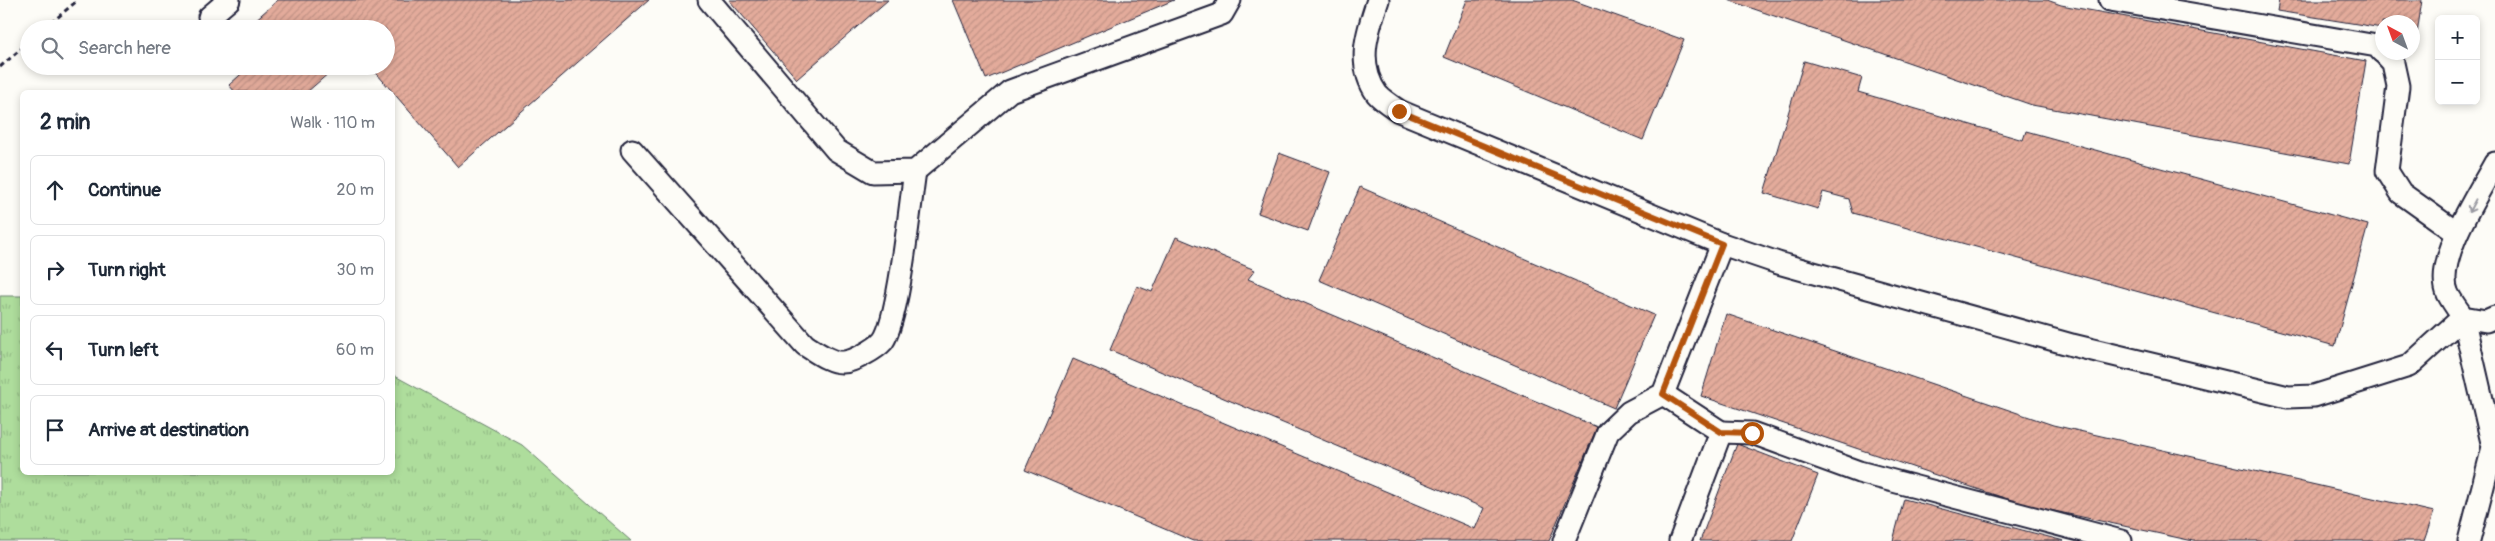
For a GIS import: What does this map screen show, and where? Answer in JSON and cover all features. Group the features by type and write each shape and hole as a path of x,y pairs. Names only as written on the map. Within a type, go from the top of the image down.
{"lane":[{"path":"209,17 228,0"},
{"path":"709,0 836,150 873,172 915,171 1010,92 1222,14 1230,0"},
{"path":"1378,0 1365,38 1365,70 1378,94 1399,111 1722,244 1788,265 2072,344 2288,397 2314,396 2409,366 2463,317"},
{"path":"2110,0 2375,46"},
{"path":"2391,60 2394,63 2398,86 2386,171 2401,193 2458,233"},
{"path":"632,150 804,345 829,359 843,362 869,352 883,340 894,308 915,171"},
{"path":"2470,541 2492,447 2463,317 2448,294 2444,272 2458,233 2495,163"},
{"path":"1564,541 1608,432 1629,412 1663,394 1722,244"},
{"path":"2463,317 2486,321 2495,316"},
{"path":"1663,394 1721,432 1752,433 1859,472 2121,541"},
{"path":"1680,541 1721,432"}],"path":[{"path":"55,20 78,0"},
{"path":"0,67 20,50"}],"green space":[{"path":"0,296 20,296 20,475 395,475 395,376 522,445 631,541 0,541"}],"building":[{"path":"278,0 649,0 458,167 395,95 395,90 391,90 378,75 395,75 395,20 255,20"},
{"path":"729,0 888,0 797,79"},
{"path":"953,0 1174,0 986,79"},
{"path":"1467,0 1572,0 1684,40 1643,140 1444,57"},
{"path":"1728,0 2047,0 2061,5 2366,61 2349,164 2032,105"},
{"path":"2279,0 2422,0 2420,15 2375,15 2375,27 2277,11"},
{"path":"1804,61 1862,78 1858,92 2023,140 2026,131 2368,225 2335,346 1853,213 1849,199 1823,192 1818,209 1764,193"},
{"path":"240,75 327,75 309,90 233,90 229,85"},
{"path":"1279,153 1330,172 1308,231 1258,213"},
{"path":"1360,187 1654,315 1614,408 1319,280"},
{"path":"1176,237 1255,270 1248,279 1597,427 1549,541 1193,541 1025,470 1073,359 1475,529 1484,508 1110,350 1137,286 1152,292"},
{"path":"1726,314 2053,425 2434,512 2424,541 2193,541 2022,504 1701,396"},
{"path":"1737,444 1818,475 1792,541 1700,541"},
{"path":"1904,499 2064,541 1893,541"}],"route":[{"path":"1399,111 1722,244 1663,394 1721,432 1752,433"}]}
